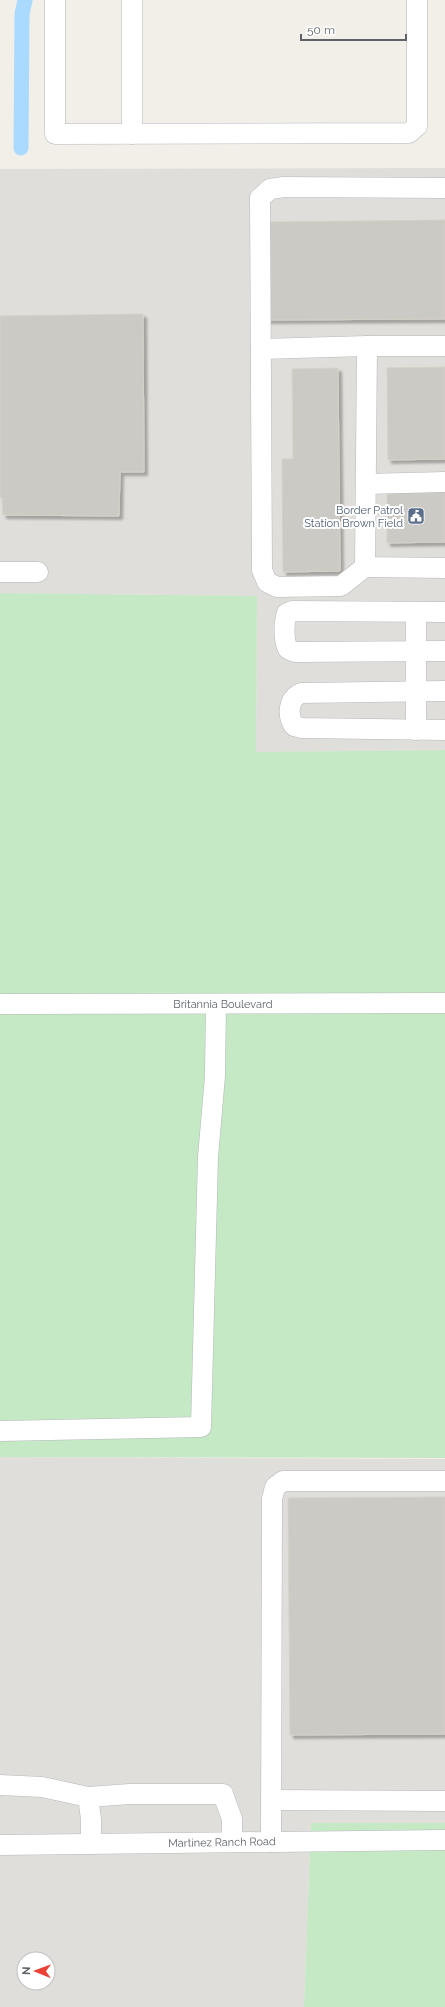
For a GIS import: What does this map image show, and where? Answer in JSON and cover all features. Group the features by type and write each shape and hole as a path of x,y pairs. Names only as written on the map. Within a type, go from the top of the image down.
{"street":[{"path":"55,0 55,134 409,133 417,126 417,0"},
{"path":"132,0 132,134"},
{"path":"445,188 270,189 260,198 262,570 267,582 277,587 341,586 365,567 445,568"},
{"path":"261,349 367,346 445,346"},
{"path":"365,567 367,346"},
{"path":"366,484 445,482"},
{"path":"0,572 38,572"},
{"path":"445,612 292,611 287,613 285,618 285,644 288,649 295,652 445,651"},
{"path":"416,612 416,730"},
{"path":"445,691 301,693 294,696 290,701 291,721 294,726 302,728 445,730"},
{"name":"Britannia Boulevard","path":"0,1004 445,1003"},
{"path":"0,1431 201,1427 208,1157 215,1076 216,1004"},
{"path":"271,1842 272,1499 275,1487 283,1481 445,1481"},
{"path":"0,1785 42,1787 88,1797 130,1794 223,1794 232,1819 232,1842"},
{"path":"88,1797 91,1819 91,1844"},
{"path":"271,1800 445,1801"},
{"name":"Martinez Ranch Road","path":"0,1845 445,1840"}],"shaded area":[{"path":"445,168 445,750 256,752 257,596 0,593 0,169"},
{"path":"0,1457 445,1459 445,1823 311,1823 304,2007 0,2007"}],"green space":[{"path":"0,593 257,596 256,752 445,750 445,1458 0,1457"},
{"path":"311,1823 445,1823 445,2007 304,2007"}],"building":[{"path":"445,220 445,319 263,320 262,222"},
{"path":"143,314 144,472 120,472 119,516 3,515 2,497 0,497 0,316"},
{"path":"445,367 445,459 388,460 387,368"},
{"path":"338,368 340,571 283,572 282,459 293,459 292,369"},
{"name":"Border Patrol Station Brown Field","path":"445,490 445,542 387,543 387,491"},
{"path":"445,1497 445,1734 290,1735 288,1498"}],"waterway":[{"path":"21,148 22,14 25,0"}],"place":[{"name":"Border Patrol Station Brown Field","path":"416,516"}]}
